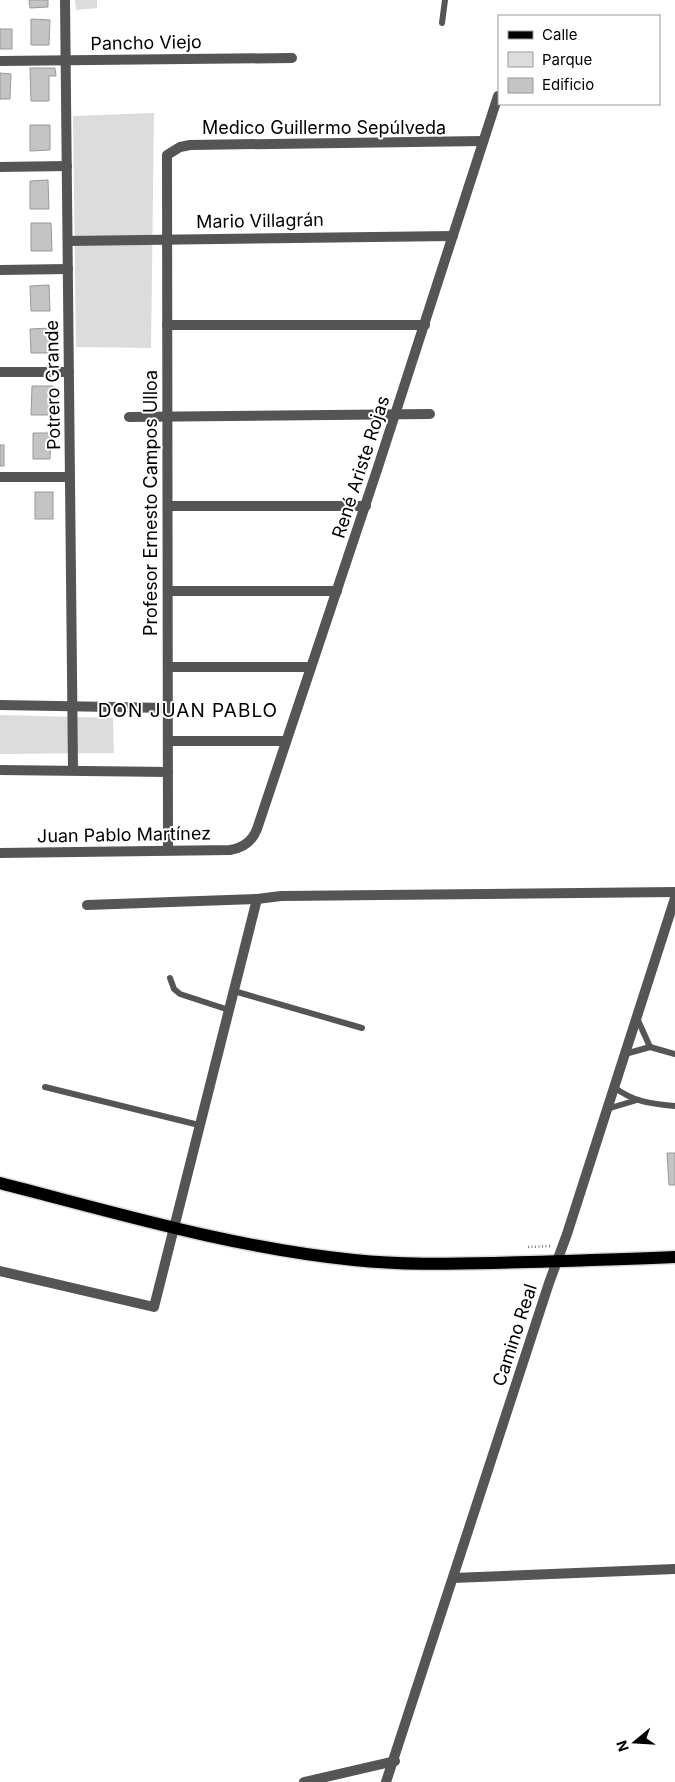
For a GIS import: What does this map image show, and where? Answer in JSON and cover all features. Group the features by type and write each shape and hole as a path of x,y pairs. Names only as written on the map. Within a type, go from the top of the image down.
{"main road":[{"path":"0,1183 263,1248 356,1260 447,1264 556,1263 675,1257"}],"street":[{"name":"Potrero Grande","path":"65,0 74,770"},
{"name":"Pancho Viejo","path":"0,61 292,58"},
{"name":"René Ariste Rojas","path":"247,844 257,829 366,506 498,96"},
{"name":"Medico Guillermo Sepúlveda","path":"167,155 180,147 190,145 483,141"},
{"name":"Profesor Ernesto Campos Ulloa","path":"167,155 168,850"},
{"path":"0,167 67,166"},
{"name":"Mario Villagrán","path":"68,241 167,238 453,236"},
{"path":"0,270 68,269"},
{"path":"167,325 425,325"},
{"path":"0,372 69,372"},
{"path":"129,418 430,414"},
{"path":"0,477 70,477"},
{"path":"168,506 366,506"},
{"path":"168,591 337,591"},
{"path":"168,667 311,668"},
{"path":"0,705 168,708"},
{"path":"168,741 286,741"},
{"path":"0,770 168,772"},
{"name":"Juan Pablo Martínez","path":"0,853 230,850 247,844"},
{"path":"87,905 257,899 281,896 675,892"},
{"name":"Camino Real","path":"386,1782 395,1761 556,1263 564,1245 675,898"},
{"path":"0,1271 154,1307 257,899"},
{"path":"453,1578 675,1570"},
{"path":"304,1782 395,1761"}],"lane":[{"path":"442,22 445,0"},
{"path":"170,978 174,989 180,994 229,1010"},
{"path":"234,991 362,1028"},
{"path":"637,1017 650,1047"},
{"path":"625,1054 650,1047 675,1054"},
{"path":"46,1087 199,1125"},
{"path":"614,1087 637,1100 675,1106"},
{"path":"607,1109 637,1100"}],"path":[{"path":"526,1247 564,1245"}],"green space":[{"path":"75,0 97,0 97,8 76,10"},
{"path":"154,113 151,348 76,347 73,116"},
{"path":"0,715 113,718 114,753 0,754"}],"building":[{"path":"29,0 48,0 48,7 30,8"},
{"path":"31,19 50,20 49,45 31,45"},
{"path":"0,29 12,29 12,49 0,49"},
{"path":"30,68 55,68 56,76 49,76 49,101 31,101"},
{"path":"0,73 11,74 10,99 0,99"},
{"path":"30,125 50,125 50,150 30,151"},
{"path":"48,180 49,209 30,209 30,181"},
{"path":"31,223 51,223 52,251 31,251"},
{"path":"49,285 50,311 31,311 30,286"},
{"path":"51,328 51,353 31,353 30,329"},
{"path":"32,386 53,386 53,415 31,415"},
{"path":"33,433 51,433 50,459 33,459"},
{"path":"0,445 4,445 4,466 0,466"},
{"path":"35,492 53,492 53,519 35,519"},
{"path":"667,1153 675,1153 675,1185 669,1185"}],"district":[{"name":"DON JUAN PABLO","path":"188,710"}]}
